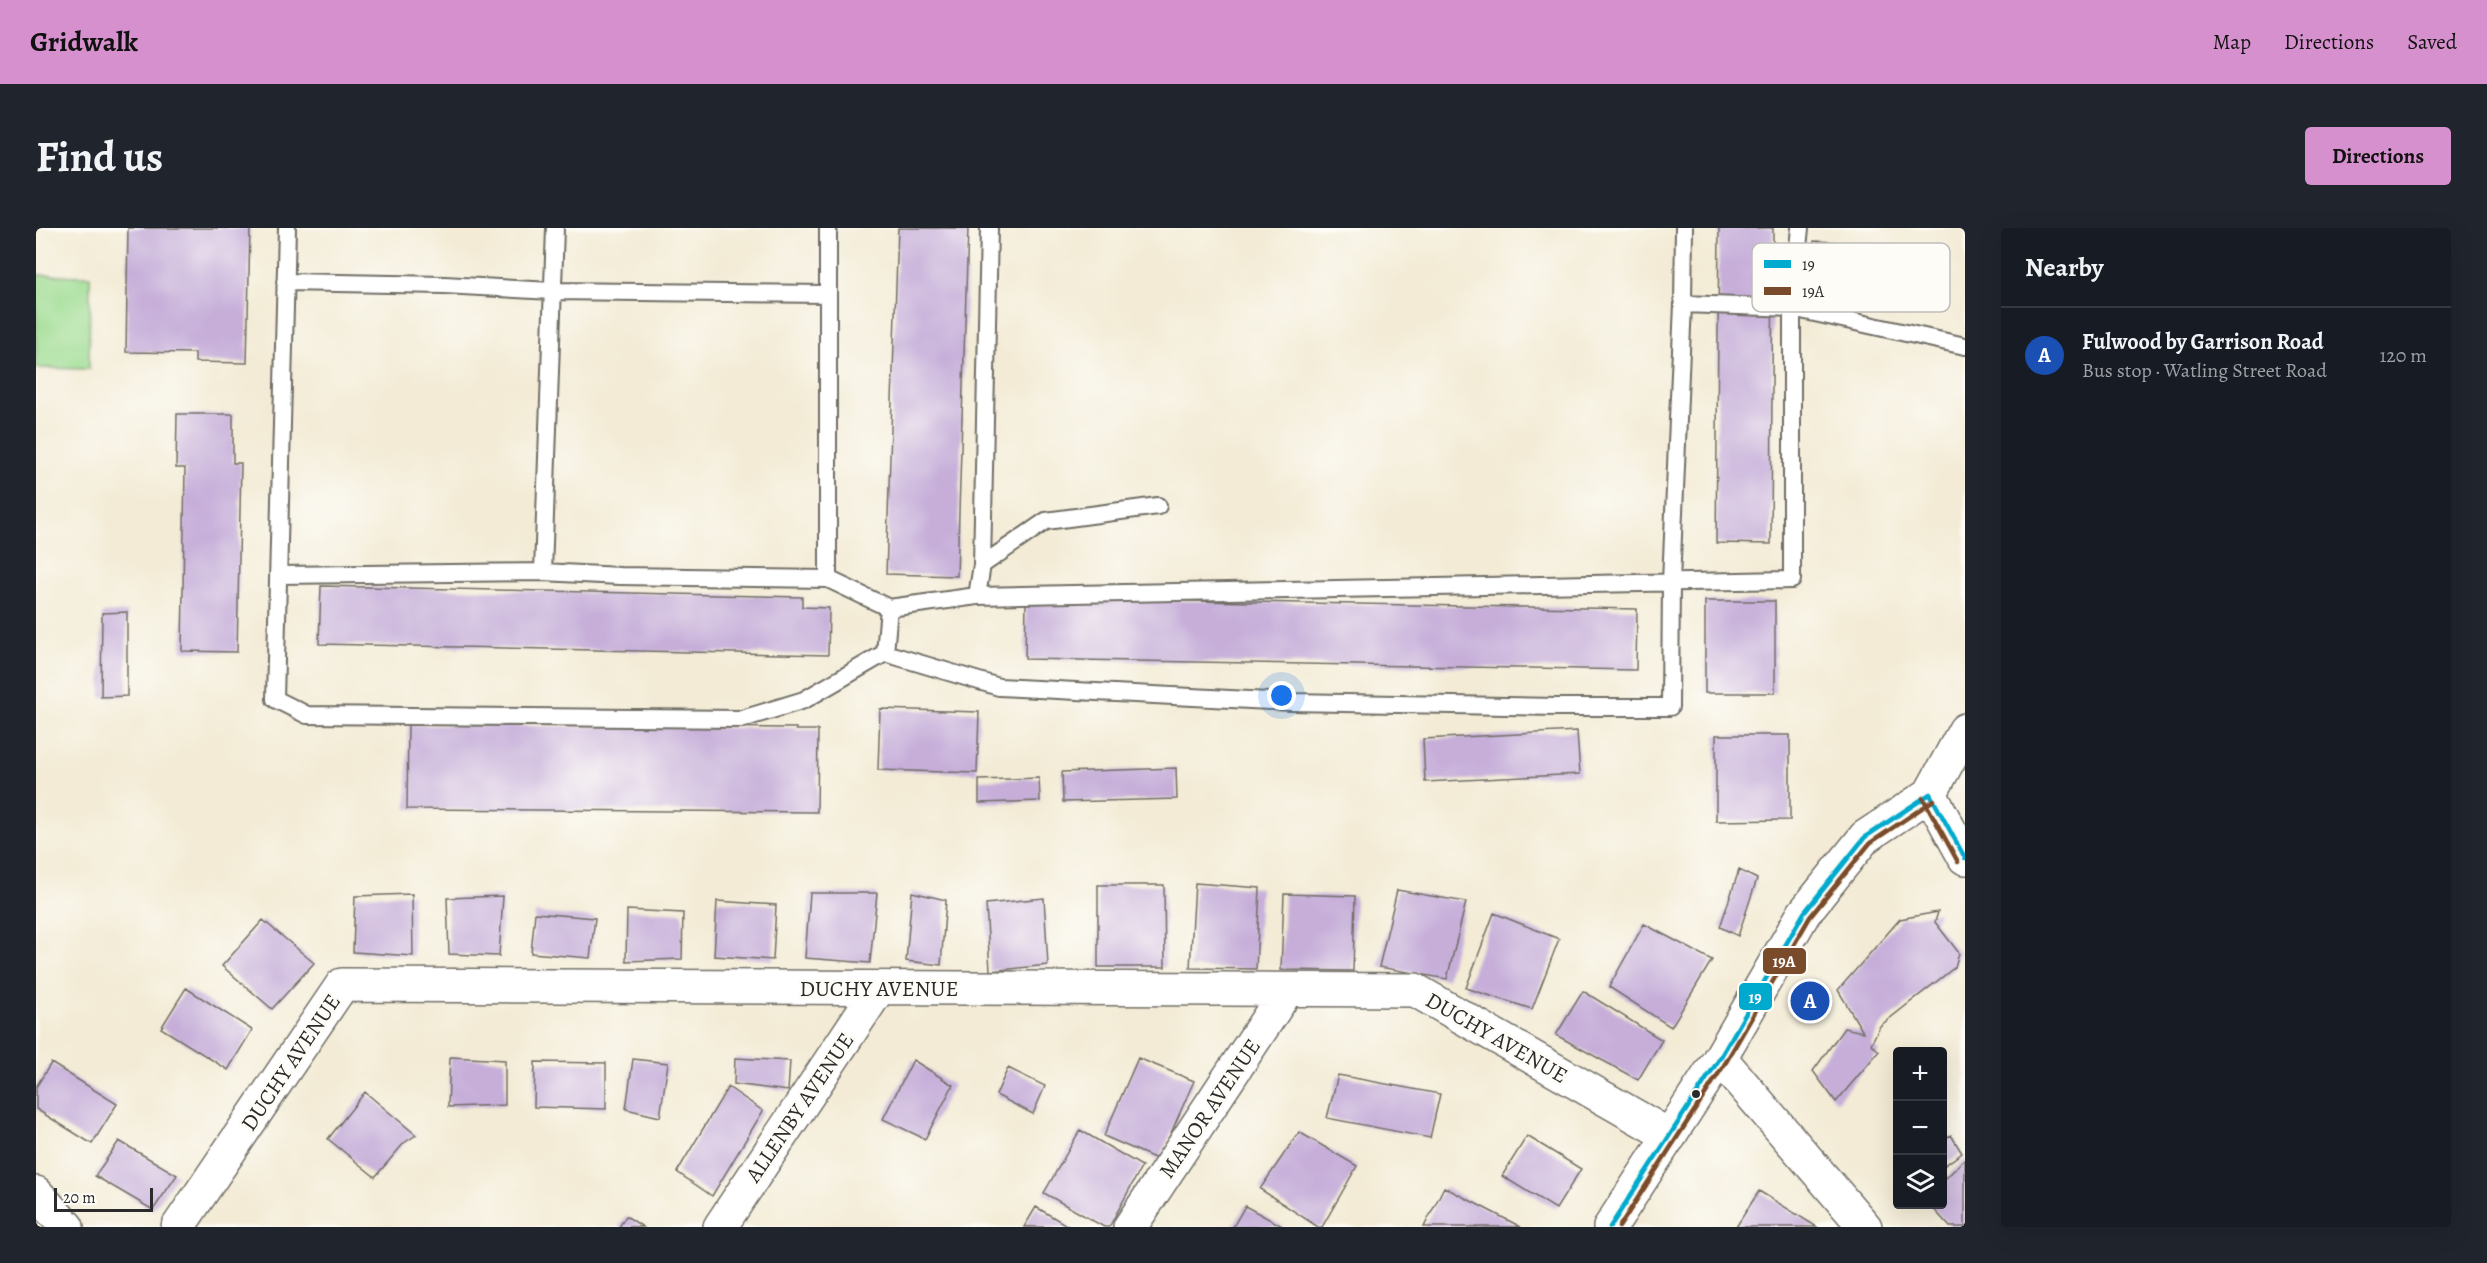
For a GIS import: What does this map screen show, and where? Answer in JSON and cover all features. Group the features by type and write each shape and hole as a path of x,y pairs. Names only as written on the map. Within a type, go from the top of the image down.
{"street":[{"path":"1610,1227 1720,1058 1810,905 1865,837 1930,794 1965,730"},
{"path":"1930,794 1965,858"},
{"name":"DUCHY AVENUE","path":"178,1227 342,985 1415,990 1670,1136"},
{"name":"ALLENBY AVENUE","path":"720,1227 879,988"},
{"name":"MANOR AVENUE","path":"1130,1227 1287,990"},
{"path":"1720,1058 1865,1227"},
{"path":"36,1193 64,1226"}],"lane":[{"path":"287,228 275,699 307,715 742,719 804,700 885,653 999,687 1290,702 1557,708 1670,707 1671,582 1684,228"},
{"path":"543,572 555,228"},
{"path":"828,228 828,579"},
{"path":"978,596 982,565 989,228"},
{"path":"1798,243 1800,228"},
{"path":"285,282 385,286 444,285 552,291 828,294"},
{"path":"1683,304 1752,307"},
{"path":"278,574 543,572 620,576 828,579 889,608 978,596 1792,580 1792,312"},
{"path":"1810,312 1965,346"},
{"path":"982,565 1046,521 1158,506"},
{"path":"885,653 889,608"}],"green space":[{"path":"36,275 90,276 89,369 36,368"}],"building":[{"path":"128,228 250,228 247,363 195,362 195,353 126,352"},
{"path":"898,228 968,228 957,576 886,574"},
{"path":"1719,228 1773,228 1773,243 1752,243 1752,312 1772,312 1771,544 1716,543"},
{"path":"1814,241 1854,243 1814,243"},
{"path":"177,414 233,414 233,463 241,463 237,652 182,651 185,468 176,468"},
{"path":"321,586 802,597 802,607 829,608 828,655 319,644"},
{"path":"1026,598 1637,609 1636,670 1025,659"},
{"path":"1705,601 1775,601 1775,693 1705,693"},
{"path":"127,612 127,696 101,697 102,613"},
{"path":"880,709 979,712 977,773 878,770"},
{"path":"408,725 818,730 817,812 407,809"},
{"path":"1577,731 1580,774 1425,782 1423,739"},
{"path":"1716,735 1790,735 1790,820 1716,821"},
{"path":"1176,768 1177,799 1063,802 1062,772"},
{"path":"1039,778 1040,801 979,803 979,780"},
{"path":"1739,870 1757,879 1738,936 1720,927"},
{"path":"1195,883 1260,888 1256,969 1190,968"},
{"path":"1098,885 1164,885 1165,967 1098,967"},
{"path":"1397,890 1466,902 1447,979 1379,967"},
{"path":"912,892 946,900 941,965 906,961"},
{"path":"810,893 877,893 870,963 805,958"},
{"path":"412,894 413,956 353,952 355,896"},
{"path":"1284,894 1355,896 1353,971 1281,970"},
{"path":"503,896 499,956 449,954 447,898"},
{"path":"1044,898 1048,965 990,971 986,904"},
{"path":"717,901 776,905 773,960 714,956"},
{"path":"627,910 683,913 682,959 626,961"},
{"path":"1938,912 1935,922 1959,953 1955,967 1880,1026 1871,1044 1879,1051 1836,1102 1813,1071 1844,1028 1863,1032 1838,990 1900,919"},
{"path":"535,913 595,918 590,958 531,953"},
{"path":"1494,913 1559,939 1532,1009 1466,988"},
{"path":"263,920 314,963 272,1009 222,966"},
{"path":"1644,924 1712,960 1671,1027 1609,987"},
{"path":"186,988 252,1030 228,1070 161,1028"},
{"path":"1583,991 1662,1040 1638,1080 1556,1035"},
{"path":"450,1057 505,1060 505,1105 448,1107"},
{"path":"735,1058 790,1061 788,1091 734,1084"},
{"path":"1138,1058 1194,1081 1159,1160 1104,1136"},
{"path":"633,1059 668,1063 660,1117 626,1109"},
{"path":"913,1060 953,1085 925,1139 883,1119"},
{"path":"535,1062 606,1063 606,1109 534,1107"},
{"path":"51,1063 117,1104 92,1144 36,1109 36,1087"},
{"path":"1008,1068 1045,1086 1033,1114 996,1095"},
{"path":"1338,1075 1440,1094 1430,1138 1327,1118"},
{"path":"728,1087 763,1111 712,1196 677,1172"},
{"path":"365,1092 416,1135 404,1143 375,1177 328,1139"},
{"path":"1080,1130 1142,1166 1109,1227 1104,1227 1044,1193"},
{"path":"1299,1132 1357,1166 1322,1227 1318,1227 1260,1189"},
{"path":"1951,1135 1962,1153 1947,1164 1947,1155 1947,1137"},
{"path":"1527,1136 1581,1169 1556,1209 1502,1176"},
{"path":"119,1141 177,1175 153,1210 95,1176"},
{"path":"1965,1159 1965,1227 1950,1227 1934,1209 1947,1209 1947,1177"},
{"path":"1444,1187 1521,1227 1424,1227"},
{"path":"1759,1191 1817,1227 1736,1227"},
{"path":"1245,1206 1284,1227 1233,1227"},
{"path":"1036,1207 1070,1227 1024,1227"},
{"path":"626,1216 643,1227 619,1227"}],"transit line":[{"name":"19","path":"1930,794 1965,858"},
{"name":"19","path":"1610,1227 1720,1058 1804,913 1865,837 1930,794"},
{"name":"19A","path":"1923,798 1958,862"},
{"name":"19A","path":"1619,1227 1726,1062 1810,917 1870,843 1934,800"}],"place":[{"name":"Fulwood by Garrison Road","path":"1810,1001"}]}
